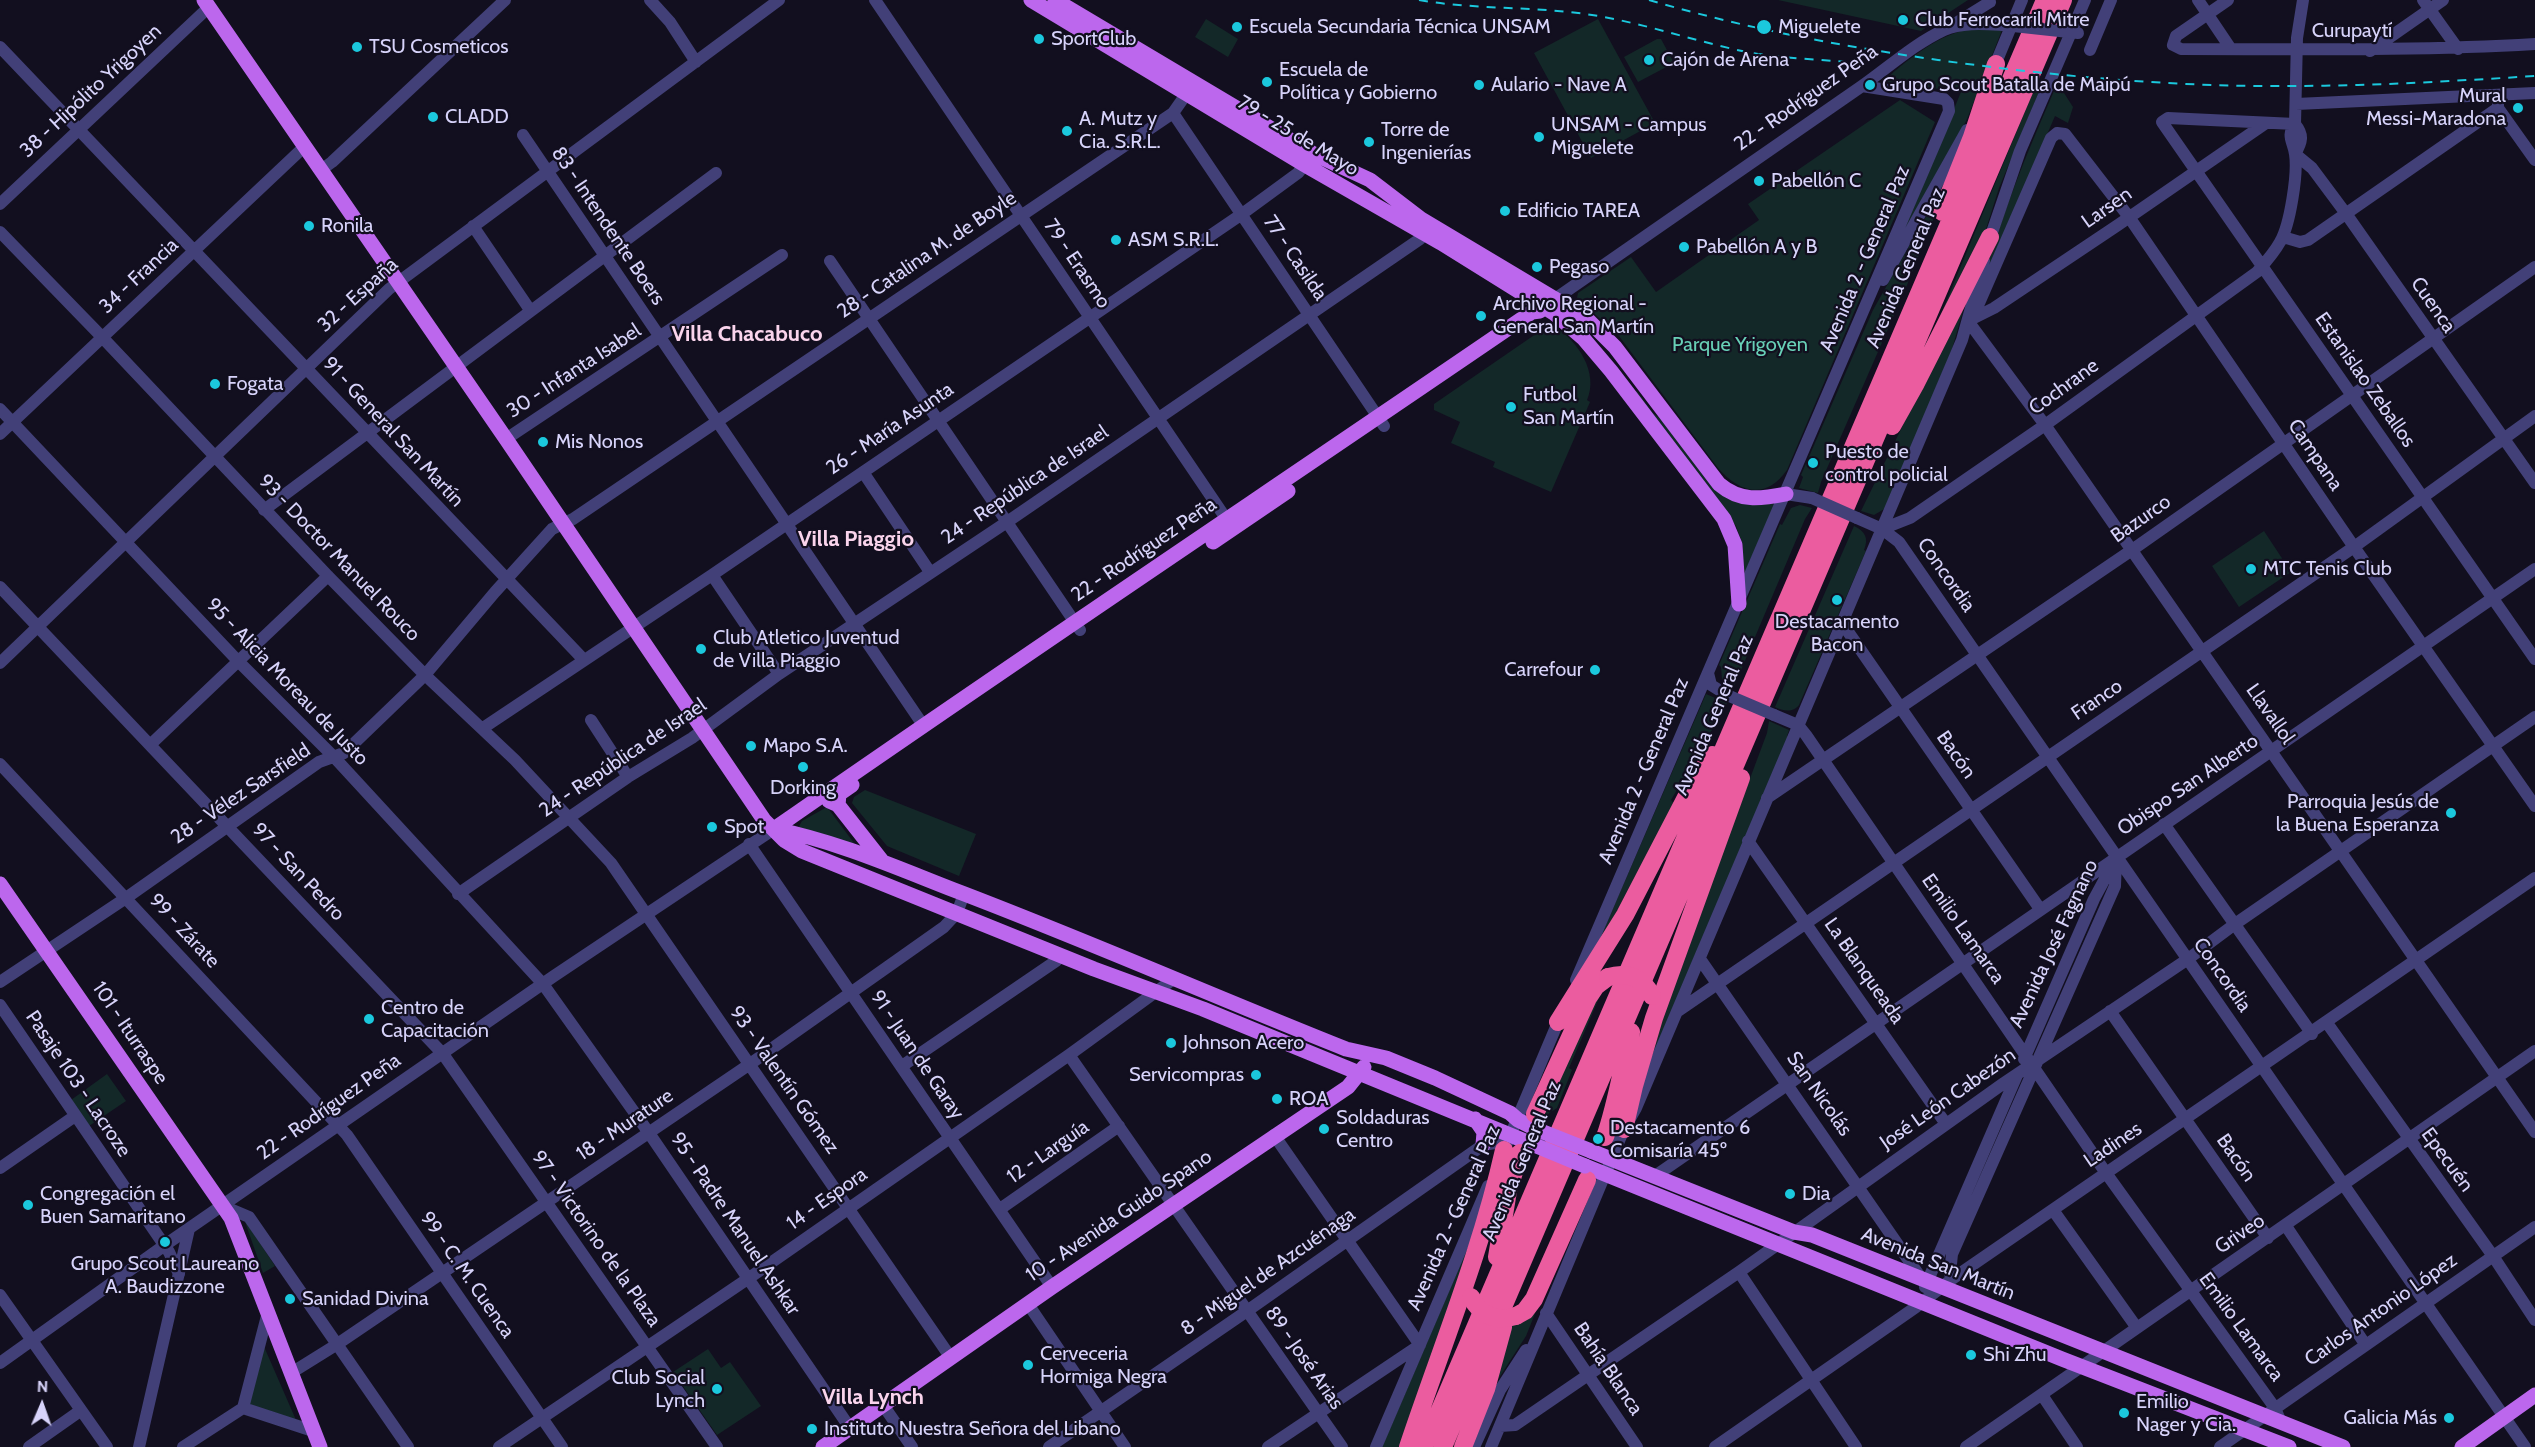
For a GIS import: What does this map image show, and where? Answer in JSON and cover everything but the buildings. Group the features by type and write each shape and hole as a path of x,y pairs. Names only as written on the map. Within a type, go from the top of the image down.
{"highway":[{"name":"Avenida General Paz","path":"1424,1447 2045,0"},
{"name":"Avenida General Paz","path":"1443,1447 1648,967 1768,710 1853,511 2063,0"},
{"path":"1909,316 1942,212 1972,137 1996,64"},
{"path":"1853,511 1990,237"},
{"path":"1624,1129 1654,1018 1768,710"},
{"path":"1558,1022 1625,915 1692,786 1738,716"},
{"path":"1605,1137 1614,1112 1623,1059 1648,967"},
{"path":"1408,1447 1470,1288 1488,1216 1588,998 1596,986 1608,977 1626,974 1648,988 1652,996 1654,1018"},
{"path":"1472,1336 1496,1266 1508,1191 1523,1138"},
{"path":"1470,1288 1476,1305 1490,1317 1499,1319 1516,1316 1530,1306 1539,1291 1586,1173"},
{"path":"1463,1447 1498,1352 1513,1284"}],"main road":[{"name":"79 - 25 de Mayo","path":"1031,0 1187,93 1308,159 1370,180 1428,230 1546,306"},
{"name":"79 - 25 de Mayo","path":"1055,0 1308,159"},
{"path":"206,4 506,439 764,820 784,840 802,851 1523,1138"},
{"path":"1546,306 1584,317 1608,340 1719,484 1728,491 1748,498 1786,494"},
{"path":"1546,306 1576,331 1611,371 1724,519 1735,545 1739,604"},
{"name":"22 - Rodríguez Peña","path":"774,829 923,725 1077,626 1381,421 1532,312 1546,306"},
{"name":"22 - Rodríguez Peña","path":"774,829 795,823 835,800 1227,520 1381,421"},
{"path":"835,800 884,863"},
{"name":"Avenida San Martín","path":"774,829 808,835 884,863 1175,978 1335,1045 1371,1054 1468,1092 1510,1113 1518,1120 1523,1138 1586,1173 1605,1174 2289,1447"},
{"name":"101 - Iturraspe","path":"0,884 47,949 235,1226 320,1447"},
{"name":"10 - Avenida Guido Spano","path":"823,1447 1052,1287 1348,1087 1360,1074 1371,1054"},
{"path":"1475,1119 1484,1132 1483,1145"},
{"name":"Avenida San Martín","path":"1523,1138 1591,1151 1925,1282 1947,1283 2102,1353 2274,1414 2343,1447"},
{"path":"2462,1447 2535,1395"}],"street":[{"path":"321,170 505,0"},
{"path":"650,0 670,22 696,62"},
{"name":"32 - España","path":"0,663 398,282 779,0"},
{"name":"79 - Erasmo","path":"875,0 1227,520"},
{"name":"Avenida General Paz","path":"1868,304 1940,181 1969,125 2022,0"},
{"path":"1494,1445 1534,1339 1700,958 1968,321 1990,237 2020,151 2085,0"},
{"path":"2090,50 2111,0"},
{"path":"2198,0 2231,49"},
{"path":"2208,14 2228,0"},
{"path":"2303,0 2296,50 2295,124 2301,131 2301,144 2295,154 2293,193 2283,237 2300,242 2308,240 2347,215 2498,102"},
{"path":"2370,51 2426,5 2443,0"},
{"path":"1988,24 1990,1"},
{"path":"1945,30 1990,1"},
{"name":"38 - Hipólito Yrigoyen","path":"0,204 78,131 206,4"},
{"path":"2426,5 2458,49"},
{"name":"Curupaytí","path":"2208,14 2176,36 2173,41 2176,47 2181,49 2370,51 2535,44"},
{"name":"22 - Rodríguez Peña","path":"1546,306 1911,50 1945,30 1964,25 1988,24 2078,33 2091,32 2101,23"},
{"name":"91 - General San Martín","path":"0,48 307,368 505,580 584,660"},
{"name":"Avenida 2 - General Paz","path":"1376,1447 1420,1345 1523,1138 1518,1120 1558,1022 1949,111 1948,103 1944,99 1862,86"},
{"name":"28 - Catalina M. de Boyle","path":"563,523 573,519 716,420 1173,113 1187,93"},
{"path":"2296,104 2498,102 2535,93"},
{"path":"2498,102 2535,160"},
{"name":"77 - Casilda","path":"1173,113 1381,421"},
{"name":"Estanislao Zeballos","path":"2266,123 2168,118 2163,120 2162,125 2263,266 2535,659"},
{"path":"2266,123 2295,124"},
{"name":"Larsen","path":"1968,321 1994,308 2266,123"},
{"name":"Campana","path":"1968,321 1978,308 2051,138 2057,133 2068,136 2129,217 2354,548 2535,806"},
{"name":"83 - Intendente Boers","path":"523,135 923,725"},
{"name":"34 - Francia","path":"0,434 304,147"},
{"name":"Cuenca","path":"2295,154 2312,168 2347,215 2535,483"},
{"name":"26 - María Asunta","path":"483,728 1242,214 1298,173 1308,159"},
{"path":"264,510 716,173"},
{"path":"473,226 530,310"},
{"name":"24 - República de Israel","path":"458,894 1159,418 1428,230"},
{"name":"93 - Doctor Manuel Rouco","path":"0,232 264,510 425,675 483,728 611,863 645,914"},
{"name":"Cochrane","path":"1882,529 1910,518 2197,316 2257,272 2283,237"},
{"name":"30 - Infanta Isabel","path":"506,439 661,338 782,255"},
{"path":"830,261 1077,626"},
{"name":"Bazurco","path":"1767,798 2132,550 2282,442 2535,267"},
{"name":"Llavallol","path":"1968,321 2045,425 2535,1132"},
{"name":"95 - Alicia Moreau de Justo","path":"0,409 238,661 334,757 543,984"},
{"name":"Franco","path":"1677,1011 2354,548 2535,416"},
{"path":"863,472 930,572"},
{"name":"Concordia","path":"1786,494 1812,498 1853,511 1897,539 2525,1447"},
{"name":"28 - Vélez Sarsfield","path":"0,982 126,898 319,762 344,753 425,675 505,580 552,529 563,523"},
{"name":"Obispo San Alberto","path":"1655,1176 2535,569"},
{"path":"712,575 779,674"},
{"path":"150,745 328,576"},
{"name":"97 - San Pedro","path":"0,587 443,1054"},
{"name":"Bacón","path":"1842,623 2040,909"},
{"path":"1708,673 1711,685 1727,695 1768,710 1798,725"},
{"name":"José León Cabezón","path":"2032,1061 2188,959 2235,924 2535,717"},
{"path":"591,720 628,777"},
{"name":"Emilio Lamarca","path":"1798,725 2274,1414"},
{"name":"99 - Zárate","path":"0,764 339,1126"},
{"path":"2164,824 2312,1034"},
{"name":"22 - Rodríguez Peña","path":"0,1363 189,1228 645,914 774,829"},
{"name":"La Blanqueada","path":"1748,842 1878,1024 1946,1124"},
{"name":"91 - Juan de Garay","path":"749,844 1052,1287"},
{"name":"Avenida José Fagnano","path":"1947,1283 1952,1254 2032,1061 2094,899 2116,858"},
{"name":"Avenida José Fagnano","path":"1924,1301 1925,1282 2017,1074 2032,1061 2052,1026 2107,905 2115,886 2116,858"},
{"name":"Ladines","path":"1715,1447 1947,1283 2312,1034 2535,878"},
{"path":"2080,882 2090,886 2094,899 2107,905"},
{"name":"18 - Murature","path":"291,1373 336,1345 649,1133 944,927 957,913 964,894"},
{"name":"93 - Valentín Gómez","path":"645,914 951,1358"},
{"path":"902,1066 1062,955"},
{"name":"San Nicolás","path":"1700,958 1925,1282"},
{"name":"14 - Espora","path":"499,1447 748,1278 1069,1055 1175,978"},
{"name":"95 - Padre Manuel Ashkar","path":"543,984 649,1133 850,1428"},
{"name":"Pasaje 103 - Lacroze","path":"0,1005 165,1245 179,1274"},
{"name":"Bacón","path":"2110,1011 2268,1238"},
{"name":"Epecuén","path":"2327,1023 2493,1256 2535,1320"},
{"path":"2052,1026 2060,1034 2070,1038"},
{"name":"Griveo","path":"1966,1447 2535,1052"},
{"name":"97 - Victorino de la Plaza","path":"443,1054 717,1447"},
{"name":"89 - José Arias","path":"1069,1055 1342,1447"},
{"name":"José León Cabezón","path":"1500,1426 1515,1425 1588,1376 1739,1272 2017,1074"},
{"path":"0,1168 75,1116"},
{"name":"99 - C. M. Cuenca","path":"339,1126 562,1447"},
{"name":"12 - Larguía","path":"1000,1209 1119,1126"},
{"path":"1268,1447 1420,1345 1274,1135"},
{"name":"8 - Miguel de Azcuénaga","path":"1049,1447 1483,1145 1523,1138"},
{"path":"223,1206 249,1217 408,1447"},
{"path":"2053,1210 2137,1328"},
{"path":"2286,1226 2365,1344"},
{"name":"Carlos Antonio López","path":"2220,1447 2274,1414 2365,1344 2535,1227"},
{"path":"139,1447 189,1228"},
{"path":"1739,1272 1809,1380 1856,1447"},
{"path":"0,1295 106,1447"},
{"path":"1028,1304 1125,1447"},
{"path":"183,1447 243,1408 268,1312"},
{"name":"Bahía Blanca","path":"1545,1313 1637,1447"},
{"path":"1474,1447 1500,1390 1514,1365 1534,1339"},
{"path":"2042,1395 2077,1447"},
{"path":"883,1405 912,1447"},
{"path":"243,1408 314,1431"},
{"path":"29,1447 80,1411"}],"green space":[{"name":"Club Ferrocarril Mitre","path":"1778,0 1968,0 1921,31"},
{"path":"1206,19 1238,39 1228,57 1195,37"},
{"path":"1598,19 1655,123 1591,158 1534,53"},
{"path":"1971,29 2002,30 1967,119 1944,164 1899,241 1961,92 1888,82 1886,79 1904,63 1937,41"},
{"name":"Cajón de Arena","path":"1661,39 1674,63 1638,82 1624,57"},
{"path":"2054,91 2064,93 2073,107 2068,123 2055,116 1982,285 2014,187"},
{"path":"2033,92 2039,92 1999,188 1980,248 1912,384"},
{"name":"Parque Yrigoyen","path":"1900,100 1935,122 1787,470 1770,486 1752,490 1743,487 1718,468 1619,336 1577,298 1578,293 1631,257 1656,292 1759,220 1748,204"},
{"path":"1955,165 1905,290 1818,493 1799,488 1803,477 1801,475 1873,310"},
{"path":"1969,290 1952,349 1886,508 1874,515 1861,511"},
{"name":"Futbol San Martín","path":"1546,327 1555,327 1578,349 1588,369 1590,379 1587,400 1590,402 1551,492 1493,467 1495,462 1451,443 1460,422 1434,410 1434,404"},
{"path":"1637,391 1653,413 1668,425 1715,486 1775,504 1745,572 1743,570 1743,545 1736,526 1634,392"},
{"path":"1800,505 1812,508 1805,519 1733,689 1722,679 1719,665 1780,524 1782,525 1791,508"},
{"path":"1854,526 1865,535 1864,550 1866,551 1799,705 1791,710 1775,707"},
{"name":"MTC Tenis Club","path":"2264,531 2291,572 2239,607 2212,566"},
{"path":"1706,694 1727,703 1671,800 1674,804 1592,957"},
{"path":"1769,721 1789,730 1787,736 1789,738 1644,1075 1650,1046 1767,733"},
{"path":"865,790 976,834 959,876 887,846 852,803 854,797"},
{"path":"827,807 857,847 798,828 802,821"},
{"path":"1605,984 1569,1068 1572,1070 1557,1108 1545,1116 1540,1114 1585,1013"},
{"path":"107,1074 126,1101 89,1126 71,1100"},
{"path":"1482,1214 1402,1447 1382,1447"},
{"path":"244,1219 275,1266 263,1273"},
{"path":"1538,1306 1526,1336 1497,1381 1511,1325"},
{"path":"262,1342 296,1420 247,1404"},
{"name":"Club Social Lynch","path":"708,1349 721,1368 730,1362 761,1406 717,1435 673,1372"}],"railway":[{"path":"1419,0 1592,15 1630,22 1742,51 1781,57 1846,62"},
{"path":"1649,0 1756,28 1865,49 2069,76 2246,86 2413,83 2535,76"}],"place":[{"name":"Club Ferrocarril Mitre","path":"1903,20"},
{"name":"Escuela Secundaria Técnica UNSAM","path":"1237,27"},
{"name":"Miguelete","path":"1764,27"},
{"name":"SportClub","path":"1039,39"},
{"name":"TSU Cosmeticos","path":"357,47"},
{"name":"Cajón de Arena","path":"1649,60"},
{"name":"Escuela de Política y Gobierno","path":"1267,82"},
{"name":"Aulario - Nave A","path":"1479,85"},
{"name":"Grupo Scout Batalla de Maipú","path":"1870,85"},
{"name":"Mural Messi-Maradona","path":"2518,108"},
{"name":"CLADD","path":"433,117"},
{"name":"A. Mutz y Cia. S.R.L.","path":"1067,131"},
{"name":"UNSAM - Campus Miguelete","path":"1539,137"},
{"name":"Torre de Ingenierías","path":"1369,142"},
{"name":"Pabellón C","path":"1759,181"},
{"name":"Edificio TAREA","path":"1505,211"},
{"name":"Ronila","path":"309,226"},
{"name":"ASM S.R.L.","path":"1116,240"},
{"name":"Pabellón A y B","path":"1684,247"},
{"name":"Pegaso","path":"1537,267"},
{"name":"Archivo Regional - General San Martín","path":"1481,316"},
{"name":"Fogata","path":"215,384"},
{"name":"Futbol San Martín","path":"1511,407"},
{"name":"Mis Nonos","path":"543,442"},
{"name":"Puesto de control policial","path":"1813,463"},
{"name":"MTC Tenis Club","path":"2251,569"},
{"name":"Destacamento Bacon","path":"1837,600"},
{"name":"Club Atletico Juventud de Villa Piaggio","path":"701,649"},
{"name":"Carrefour","path":"1595,670"},
{"name":"Mapo S.A.","path":"751,746"},
{"name":"Dorking","path":"803,767"},
{"name":"Parroquia Jesús de la Buena Esperanza","path":"2451,813"},
{"name":"Spot","path":"712,827"},
{"name":"Centro de Capacitación","path":"369,1019"},
{"name":"Johnson Acero","path":"1171,1043"},
{"name":"Servicompras","path":"1256,1075"},
{"name":"ROA","path":"1277,1099"},
{"name":"Soldaduras Centro","path":"1324,1129"},
{"name":"Destacamento 6 Comisaría 45º","path":"1598,1139"},
{"name":"Dia","path":"1790,1194"},
{"name":"Congregación el Buen Samaritano","path":"28,1205"},
{"name":"Grupo Scout Laureano A. Baudizzone","path":"165,1242"},
{"name":"Sanidad Divina","path":"290,1299"},
{"name":"Shi Zhu","path":"1971,1355"},
{"name":"Cerveceria Hormiga Negra","path":"1028,1365"},
{"name":"Club Social Lynch","path":"717,1389"},
{"name":"Emilio Nager y Cia.","path":"2124,1413"},
{"name":"Galicia Más","path":"2449,1418"},
{"name":"Instituto Nuestra Señora del Libano","path":"812,1429"}],"district":[{"name":"Villa Chacabuco","path":"747,335"},
{"name":"Villa Piaggio","path":"856,540"},
{"name":"Villa Lynch","path":"873,1398"}]}
